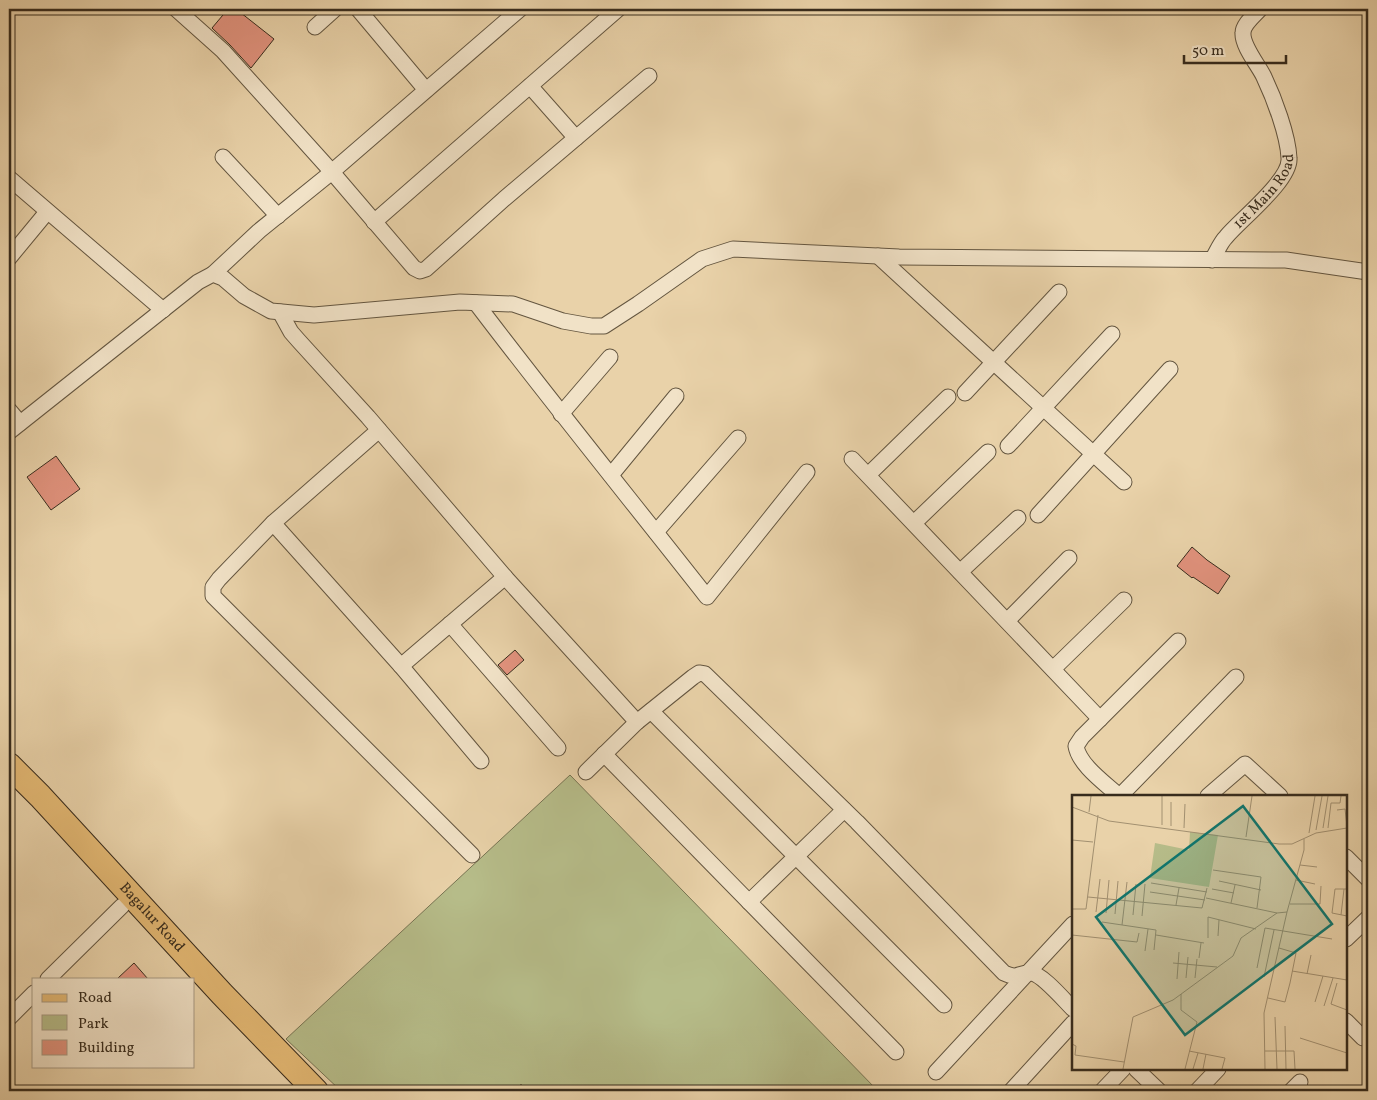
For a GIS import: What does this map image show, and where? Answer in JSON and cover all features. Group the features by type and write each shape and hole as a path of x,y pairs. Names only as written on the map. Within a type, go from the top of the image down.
{"main road":[{"name":"Bagalur Road","path":"9,765 40,796 241,1014 316,1091"},
{"name":"Bagalur Road","path":"9,787 122,906 186,978"},
{"path":"195,987 296,1091"}],"street":[{"path":"176,9 223,51 332,172 414,268 420,272 426,270 504,199 649,76"},
{"path":"315,27 335,9"},
{"path":"358,9 426,90"},
{"path":"9,410 14,427 198,282 213,274 259,231 332,172 520,9"},
{"path":"374,222 618,9"},
{"name":"1st Main Road","path":"1212,260 1225,238 1262,200 1289,168 1284,131 1265,78 1245,43 1242,32 1246,24 1260,9"},
{"path":"530,86 576,138"},
{"path":"223,157 278,216"},
{"path":"9,178 163,310"},
{"path":"9,258 47,212"},
{"path":"213,274 223,278 244,296 271,311 314,315 460,302 513,304 564,321 591,326 604,326 702,259 733,249 878,256 1286,260 1368,272"},
{"path":"878,256 1124,482"},
{"path":"965,393 1059,292"},
{"path":"476,303 561,414 707,597 807,472"},
{"path":"280,312 291,332 379,430 505,578 637,722"},
{"path":"1008,446 1043,406 1112,334"},
{"path":"561,414 610,357"},
{"path":"1038,515 1170,369"},
{"path":"611,475 676,396"},
{"path":"868,475 948,396"},
{"path":"379,430 272,523 218,579 213,586 213,596 472,855"},
{"path":"656,532 738,438"},
{"path":"914,523 988,452"},
{"path":"852,459 1100,719"},
{"path":"960,572 1018,518"},
{"path":"272,523 401,666 481,761"},
{"path":"1007,621 1069,558"},
{"path":"401,666 505,578"},
{"path":"1053,669 1124,600"},
{"path":"450,624 558,748"},
{"path":"1118,795 1084,763 1077,754 1076,746 1082,737 1178,641"},
{"path":"586,772 650,711 693,677 699,673 705,674 844,810 1004,973 1015,977 1033,973 1072,1008"},
{"path":"1120,795 1236,677"},
{"path":"650,711 944,1005"},
{"path":"604,754 896,1052"},
{"path":"1209,795 1246,764 1279,795"},
{"path":"749,902 844,810"},
{"path":"1347,858 1368,879"},
{"path":"49,978 122,906"},
{"path":"1347,938 1368,918"},
{"path":"936,1072 1072,925"},
{"path":"9,1018 32,995"},
{"path":"1347,1022 1363,1038"},
{"path":"1010,1091 1072,1024"},
{"path":"1102,1091 1121,1070"},
{"path":"1137,1070 1160,1091"},
{"path":"1197,1091 1217,1070"}],"green space":[{"path":"570,775 876,1089 875,1091 528,1091 521,1084 514,1091 341,1091 286,1039"}],"building":[{"path":"228,9 236,9 274,39 251,68 212,28"},
{"path":"56,456 80,489 51,510 27,477"},
{"path":"1192,547 1230,576 1218,594 1177,566"},
{"path":"515,650 524,660 507,675 498,665"},
{"path":"134,963 147,978 118,978"}]}
